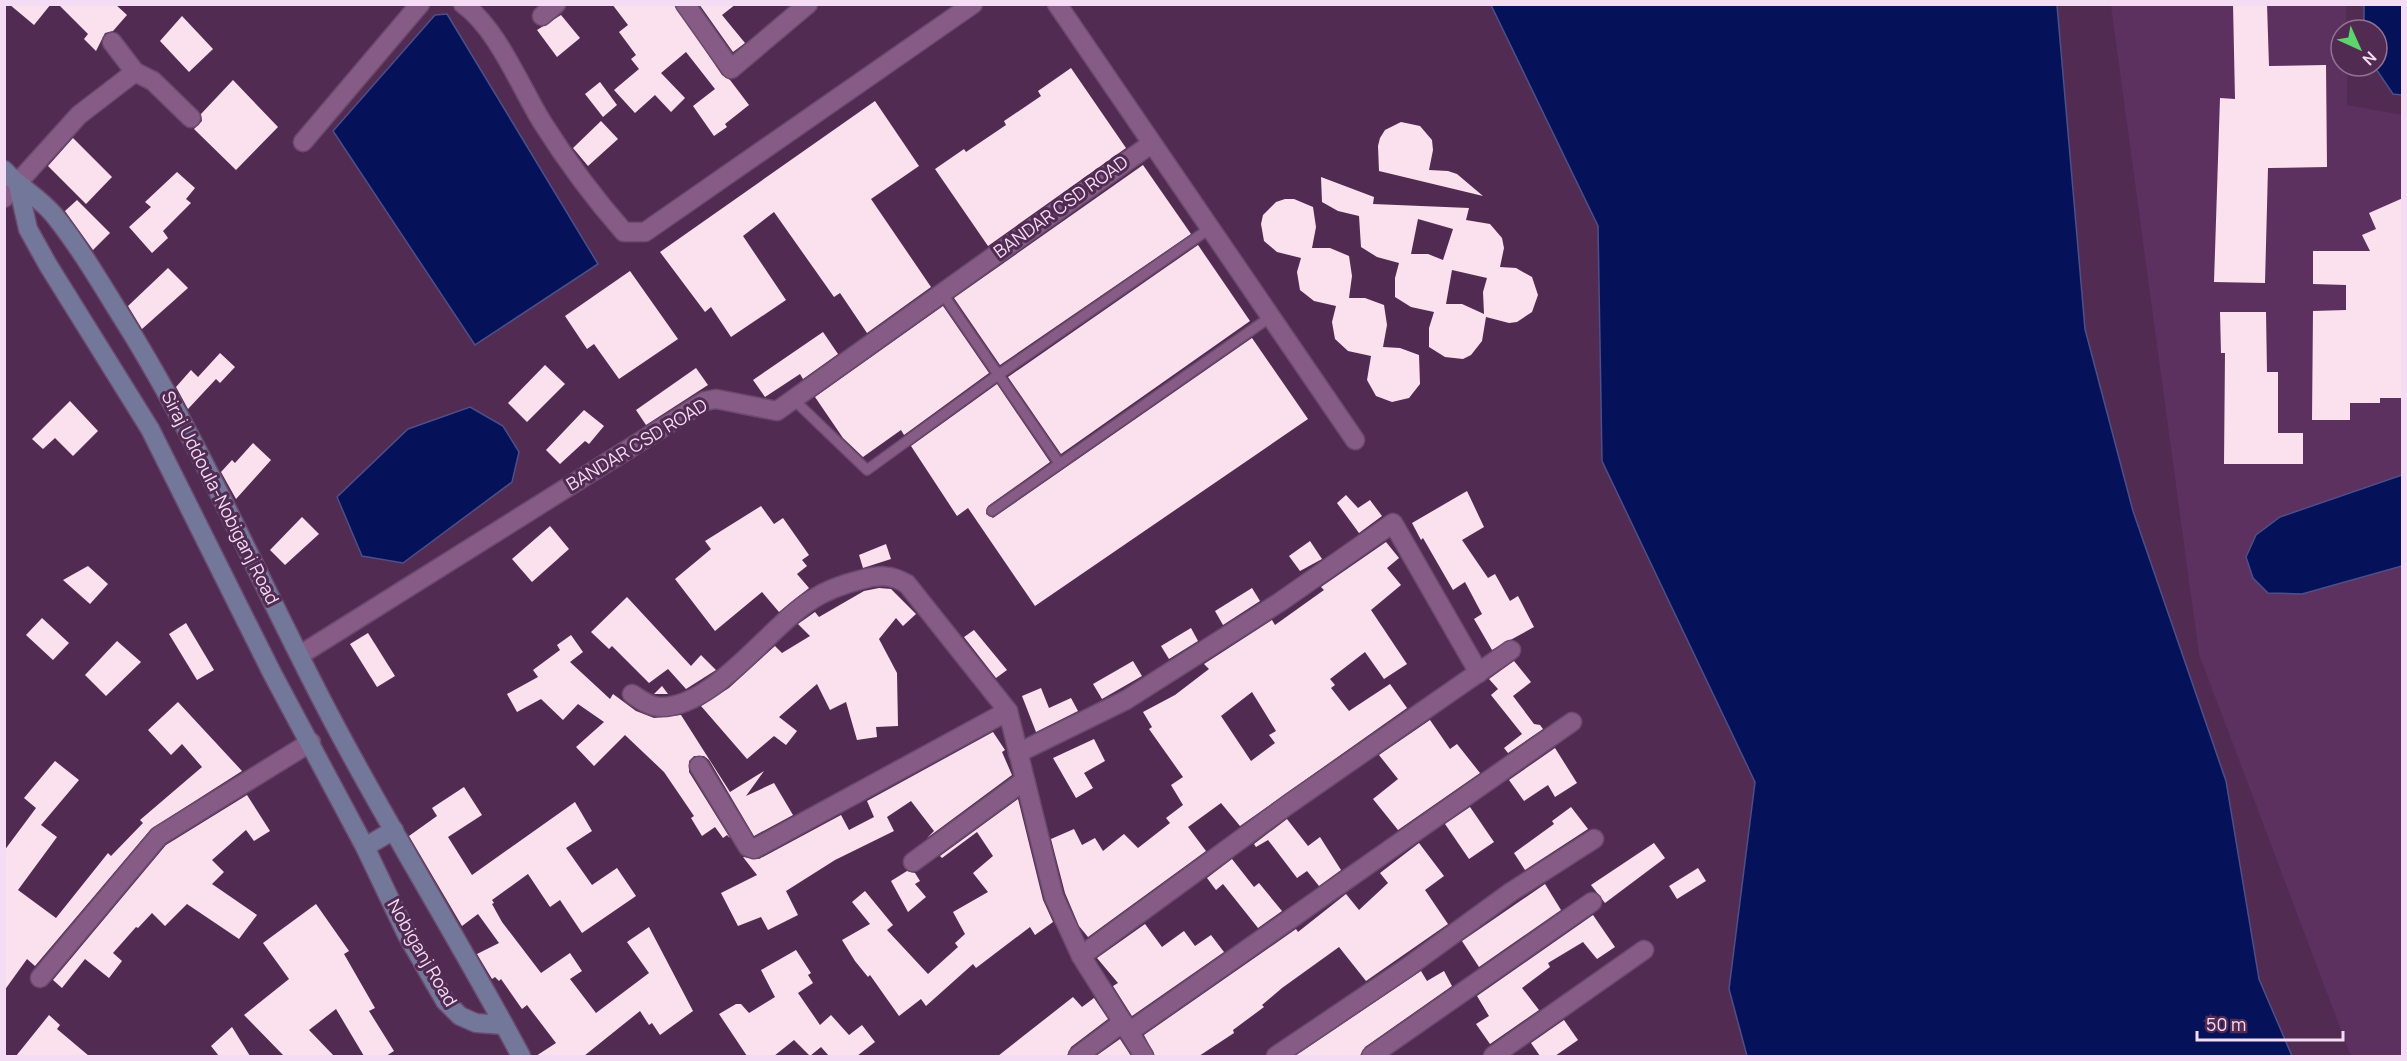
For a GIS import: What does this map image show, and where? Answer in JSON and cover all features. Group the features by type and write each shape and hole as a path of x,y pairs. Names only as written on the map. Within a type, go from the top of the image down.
{"main road":[{"name":"Siraj Uddoula-Nobiganj Road","path":"4,170 18,185 52,213 104,287 154,370 221,495 336,727 394,830"},
{"name":"Siraj Uddoula-Nobiganj Road","path":"18,185 28,229 150,429 272,673 311,742 365,847"},
{"path":"365,847 394,830"},
{"name":"Nobiganj Road","path":"394,830 520,1056"},
{"name":"Nobiganj Road","path":"365,847 407,935 445,1000 460,1016 476,1023 504,1025"}],"street":[{"path":"303,141 420,4"},
{"path":"463,4 472,11 494,40 543,122 602,208 624,232 645,232 973,4"},
{"path":"691,7 731,69 808,4"},
{"path":"1057,4 1269,318 1355,440"},
{"path":"112,42 135,72 153,81 191,118"},
{"path":"4,198 79,115 135,72"},
{"name":"BANDAR CSD ROAD","path":"300,655 705,401 716,399 777,411 1151,144"},
{"path":"1018,753 1126,700 1280,602 1393,523 1479,673"},
{"path":"632,694 648,704 660,707 686,700 713,686 812,599 876,575 894,576 918,596 1008,711 1054,897 1081,956 1144,1056"},
{"path":"1081,956 1289,804 1511,650"},
{"path":"699,766 748,847 754,849 1008,711"},
{"path":"1078,1056 1126,1027 1572,722"},
{"path":"40,978 159,836 311,742"},
{"path":"913,862 1025,780"},
{"path":"1276,1056 1408,967 1510,892 1594,839"},
{"path":"1371,1056 1592,902"},
{"path":"1493,1056 1644,950"}],"lane":[{"path":"793,399 867,470 998,375 1209,229"},
{"path":"942,293 1059,463"},
{"path":"992,511 1269,318"}],"shaded area":[{"path":"1491,5 2057,5 2085,329 2133,511 2226,781 2259,979 2292,1056 1747,1056 1729,989 1755,782 1602,461 1598,226"},
{"path":"2111,5 2346,5 2346,18 2329,18 2329,78 2347,78 2347,105 2402,115 2402,1056 2351,1056 2199,654"},
{"path":"2364,5 2402,5 2402,95 2393,94 2382,78 2389,78 2389,18 2364,18"},
{"path":"447,14 598,264 475,345 333,131 435,15"},
{"path":"470,407 503,426 519,452 512,482 403,563 362,556 337,497 408,429"},
{"path":"2402,475 2402,566 2302,594 2268,593 2253,578 2246,557 2256,535 2280,517"}],"building":[{"path":"9,4 51,4 34,25"},
{"path":"58,4 115,4 127,15 113,31 105,33 96,51 84,39 88,34"},
{"path":"612,4 674,4 722,75 730,80 749,105 725,124 727,127 714,136 693,106 715,89 686,52 661,73 685,98 671,112 655,95 635,113 614,90 639,69 631,59 636,55 619,32 628,25"},
{"path":"699,4 736,4 722,15 745,43 733,52"},
{"path":"2233,4 2267,4 2269,66 2326,65 2327,167 2268,168 2265,283 2214,282 2220,98 2235,99"},
{"path":"561,15 580,38 557,57 537,30"},
{"path":"182,16 213,49 189,72 160,41"},
{"path":"1071,68 1126,148 988,246 935,169 964,149 966,152 1006,125 1004,121 1041,96 1038,91"},
{"path":"233,80 278,127 236,170 194,129 202,121 201,114"},
{"path":"600,82 617,105 603,117 585,94"},
{"path":"875,101 919,166 871,199 931,287 867,333 840,293 834,297 774,212 743,236 786,300 731,337 711,307 705,312 660,252"},
{"path":"601,121 618,139 588,166 573,148"},
{"path":"1401,122 1420,126 1432,140 1433,150 1429,170 1457,174 1483,196 1379,171 1380,138 1385,130"},
{"path":"73,138 112,177 86,204 48,166"},
{"path":"1143,165 1191,234 1000,365 954,298"},
{"path":"177,172 195,188 186,199 191,203 163,231 168,238 152,253 129,227 151,207 145,202"},
{"path":"1321,177 1374,197 1373,204 1469,208 1466,220 1490,224 1502,238 1504,248 1500,267 1516,268 1532,277 1538,295 1532,312 1517,322 1509,323 1486,317 1482,341 1471,355 1463,359 1445,357 1429,347 1429,328 1434,312 1411,307 1395,297 1395,278 1399,263 1377,257 1361,247 1359,216 1338,211 1322,202","holes":["1418,219 1453,229 1443,260 1428,254 1411,254","1452,270 1487,278 1483,292 1484,314 1462,304 1446,304"]},
{"path":"2403,198 2403,398 2380,398 2380,403 2350,403 2350,420 2312,420 2313,311 2346,310 2346,285 2313,284 2313,251 2370,251 2362,235 2376,229 2369,213"},
{"path":"1294,199 1313,207 1316,227 1312,248 1330,248 1349,256 1352,276 1349,298 1365,298 1384,305 1387,325 1383,347 1400,348 1419,355 1420,384 1409,398 1392,402 1376,396 1367,380 1371,356 1348,351 1335,339 1332,322 1336,306 1314,301 1300,290 1297,272 1301,258 1277,252 1264,241 1261,224 1263,215 1276,202"},
{"path":"77,200 110,233 93,250 65,211"},
{"path":"1198,245 1250,321 1061,454 1008,377"},
{"path":"168,268 188,288 142,329 128,306"},
{"path":"630,271 678,339 619,379 594,344 587,349 565,316"},
{"path":"943,306 989,373 904,435 901,430 863,457 843,438 815,397"},
{"path":"2220,312 2266,312 2267,372 2278,372 2278,433 2303,433 2303,464 2224,464 2225,353 2221,353"},
{"path":"823,332 838,354 803,379 800,374 765,397 753,380"},
{"path":"1252,338 1308,419 1035,606 968,508 957,516 911,446 997,384 1050,462 988,506 986,514 993,518"},
{"path":"220,353 235,367 220,383 216,379 188,409 176,387 191,370 198,377"},
{"path":"545,365 565,384 527,422 508,403"},
{"path":"696,368 708,385 646,425 636,410"},
{"path":"70,401 98,431 73,456 55,438 43,449 32,439"},
{"path":"584,410 604,426 589,444 585,441 560,464 546,450"},
{"path":"253,443 271,460 236,499 221,472 232,460 235,463"},
{"path":"1467,491 1484,527 1462,540 1488,578 1495,574 1510,601 1518,596 1534,627 1492,650 1474,619 1482,614 1465,582 1453,590 1412,523"},
{"path":"1346,495 1358,508 1370,500 1382,516 1359,533 1337,503"},
{"path":"761,506 774,524 783,518 809,555 802,560 807,566 797,574 809,588 779,612 762,592 715,631 675,579 711,549 705,541"},
{"path":"302,517 319,534 285,565 270,550"},
{"path":"550,526 569,549 532,582 512,559"},
{"path":"1310,541 1322,559 1300,571 1289,556"},
{"path":"1386,542 1399,558 1387,568 1401,585 1371,610 1407,664 1384,679 1365,652 1330,679 1335,685 1331,688 1349,711 1390,684 1407,708 1240,826 1221,803 1188,827 1206,851 1088,937 1079,926 1065,893 1051,839 1074,829 1082,845 1095,838 1103,851 1124,834 1138,848 1170,823 1166,818 1183,805 1171,785 1183,777 1149,729 1152,727 1143,712 1175,695 1209,669 1204,664 1272,620 1275,625 1324,590 1321,587","holes":["1252,692 1276,731 1269,735 1275,743 1251,761 1221,716"]},
{"path":"886,544 891,559 863,568 859,555"},
{"path":"88,566 108,584 90,604 63,580"},
{"path":"879,588 891,589 916,614 903,626 896,618 879,639 897,673 898,726 876,727 877,737 857,740 846,702 830,710 817,684 779,717 797,731 786,745 774,736 747,759 701,706 729,688 775,646 782,653 810,636 798,624 815,612 819,617 864,591"},
{"path":"1252,588 1260,601 1223,625 1215,611"},
{"path":"627,597 691,666 701,655 716,670 686,689 668,669 649,683 612,646 609,649 591,632"},
{"path":"42,618 69,643 53,660 26,635"},
{"path":"186,623 214,670 197,680 169,634"},
{"path":"1191,628 1198,641 1169,659 1161,646"},
{"path":"974,630 1007,670 996,678 964,637"},
{"path":"368,633 395,676 377,687 350,644"},
{"path":"571,635 583,652 570,662 610,699 613,694 636,711 654,718 681,715 730,792 764,771 746,796 774,783 793,815 754,836 709,760 704,756 694,756 689,761 689,772 730,838 727,835 723,838 715,827 702,836 691,818 694,816 664,772 625,735 594,766 576,747 604,722 578,704 563,720 541,699 517,712 507,694 538,677 533,670 560,650 557,645"},
{"path":"117,641 141,662 106,696 85,675"},
{"path":"1133,661 1142,676 1102,699 1093,684"},
{"path":"1514,661 1531,682 1513,696 1534,724 1540,725 1543,729 1508,753 1504,748 1522,734 1491,695 1498,689 1489,679"},
{"path":"662,686 668,694 654,694"},
{"path":"1041,688 1049,708 1071,698 1078,711 1036,732 1022,696"},
{"path":"178,702 242,771 151,829 35,966 27,959 4,991 4,851 36,808 24,798 55,761 79,780 41,825 57,837 18,890 56,918 108,853 111,856 143,823 140,820 202,767 182,744 171,755 148,730"},
{"path":"1430,720 1450,749 1457,744 1480,773 1398,830 1373,799 1398,779 1379,755"},
{"path":"993,732 1005,750 1002,752 1012,775 927,838 934,831 911,801 887,817 894,831 835,860 786,891 798,915 768,930 761,917 738,926 721,893 757,875 743,857 759,859 841,815 849,830 874,817 867,801"},
{"path":"1094,739 1105,761 1084,773 1093,788 1076,798 1053,758"},
{"path":"1555,748 1577,783 1555,797 1548,785 1524,801 1509,780"},
{"path":"464,787 482,815 448,837 472,875 575,802 592,831 566,848 592,885 617,868 636,896 582,933 560,900 550,907 528,874 492,900 502,922 541,973 570,953 582,971 570,979 596,1013 649,973 627,942 649,927 693,1011 660,1035 652,1023 649,1025 640,1011 584,1056 536,1056 556,1043 527,1005 522,1009 501,979 499,981 495,977 492,979 477,954 499,943 478,914 462,926 409,836 437,816 432,808"},
{"path":"247,795 270,831 254,841 246,830 212,860 224,872 212,884 257,915 239,939 187,904 165,926 152,913 138,928 136,927 113,953 122,961 109,978 85,959 62,988 53,980 166,845"},
{"path":"1018,799 1043,900 1053,922 1035,935 1030,927 976,968 973,964 926,1006 921,999 899,1016 870,975 868,977 855,961 842,940 870,924 852,902 865,891 893,925 887,930 928,974 958,947 955,943 965,934 953,912 988,892 973,873 993,856 977,832 942,858 940,856"},
{"path":"1470,807 1494,842 1469,859 1445,824"},
{"path":"1571,807 1588,829 1525,870 1514,853 1554,824 1552,821"},
{"path":"1287,819 1308,846 1320,837 1341,870 1319,886 1307,871 1297,878 1268,840 1256,847 1254,844"},
{"path":"1419,843 1444,876 1425,890 1448,924 1366,981 1339,947 1282,988 1262,1005 1264,1007 1233,1030 1234,1033 1199,1056 1155,1056 1144,1035 1296,929 1298,932 1346,894 1359,910 1388,883 1380,873"},
{"path":"1654,843 1665,858 1605,903 1591,885"},
{"path":"1232,859 1254,887 1259,883 1282,911 1258,928 1223,884 1216,890 1207,878"},
{"path":"1698,868 1706,881 1677,899 1669,886"},
{"path":"907,871 915,873 920,881 915,884 926,897 908,912 891,881"},
{"path":"1545,884 1561,910 1479,967 1462,941"},
{"path":"316,904 349,951 344,954 375,1008 369,1011 394,1051 386,1056 364,1056 336,1009 309,1030 334,1056 284,1056 244,1015 289,979 263,943"},
{"path":"1593,915 1615,947 1597,959 1583,942 1548,963 1550,967 1522,988 1539,1010 1490,1044 1476,1024 1489,1016 1477,996"},
{"path":"1145,924 1162,947 1184,931 1195,946 1211,935 1224,952 1132,1016 1113,986 1118,983 1097,958"},
{"path":"796,950 811,973 808,975 813,983 798,993 820,1025 831,1015 849,1035 862,1025 875,1042 857,1056 829,1056 821,1047 810,1056 794,1040 774,1056 747,1056 719,1014 736,1004 741,1004 749,1013 775,997 761,970"},
{"path":"1421,971 1427,981 1444,971 1452,986 1365,1047 1360,1056 1295,1056"},
{"path":"1073,997 1082,1007 1094,998 1108,1019 1071,1047 1067,1056 998,1056"},
{"path":"49,1015 60,1025 57,1029 89,1056 16,1056"},
{"path":"1564,1020 1578,1040 1555,1056 1540,1056 1531,1043"},
{"path":"232,1027 250,1056 219,1056 211,1046"},
{"path":"1120,1039 1131,1056 1096,1056"}]}
